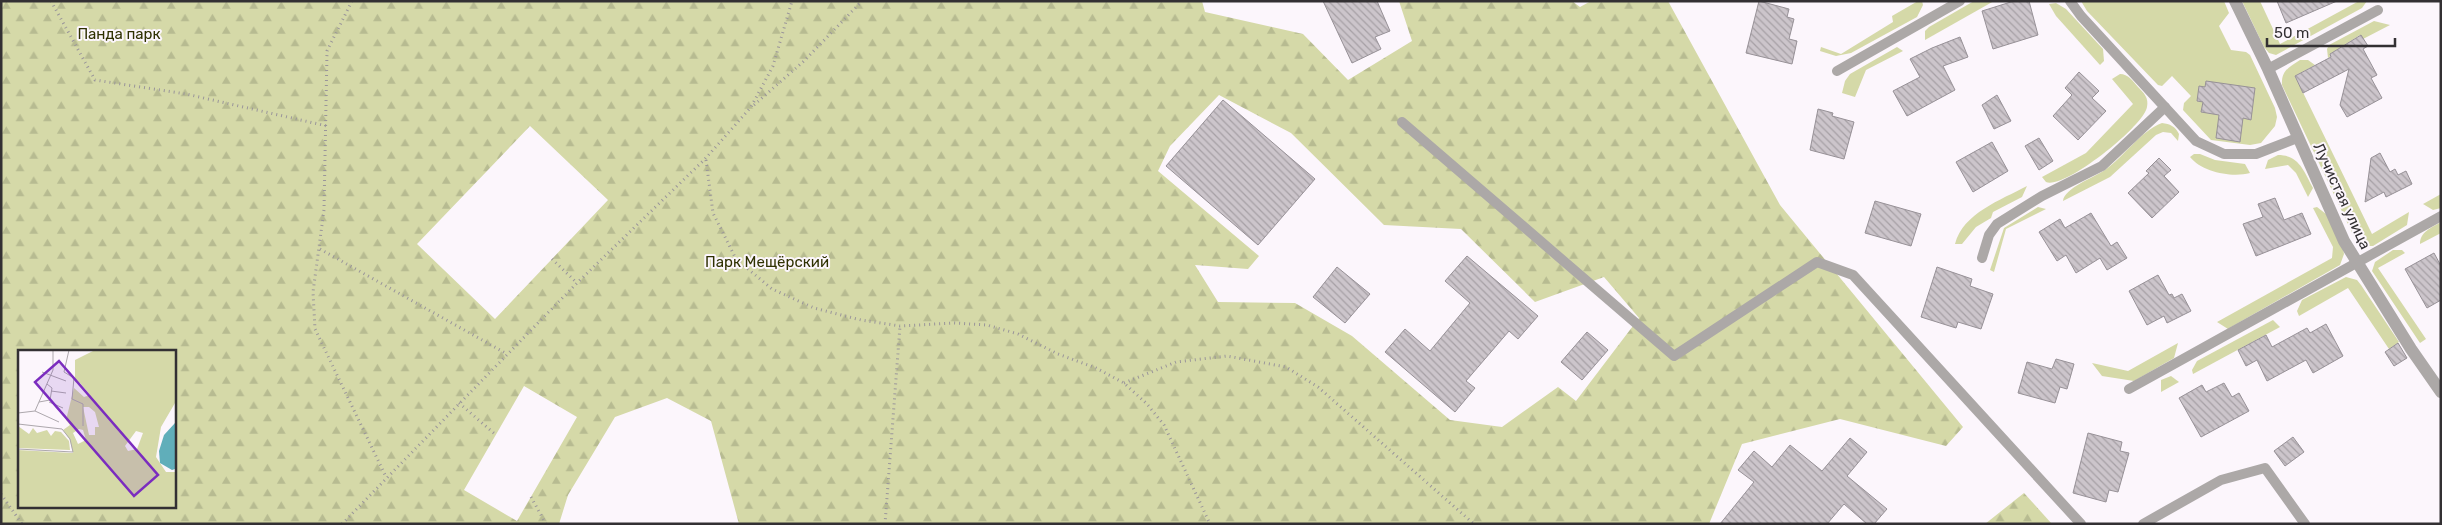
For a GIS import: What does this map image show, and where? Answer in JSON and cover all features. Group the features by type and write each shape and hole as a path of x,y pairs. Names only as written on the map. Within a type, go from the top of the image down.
{"street":[{"name":"Лучистая улица","path":"2235,1 2357,264 2441,392"}],"lane":[{"path":"1837,71 1960,1"},
{"path":"2070,1 2081,16 2196,141 2224,154 2256,154 2297,138"},
{"path":"2268,69 2378,10"},
{"path":"1982,258 1988,235 1997,224 2042,196 2102,166 2165,107"},
{"path":"1402,122 1674,356 1816,262 1853,275 2081,524"},
{"path":"2129,390 2441,216"},
{"path":"2143,524 2221,480 2265,468 2305,524"}],"path":[{"path":"52,1 95,80 186,94 327,126"},
{"path":"352,1 327,51 324,210 313,292 315,329 386,476"},
{"path":"751,107 773,66 792,1"},
{"path":"342,524 386,476 577,283 705,159 751,107 804,60 862,1"},
{"path":"705,159 713,213 736,259 772,289 814,308 861,320 900,326 954,323 987,325 1018,334 1058,354 1096,368 1124,383 1147,404 1164,425 1210,524"},
{"path":"320,249 507,354"},
{"path":"552,259 577,283"},
{"path":"885,524 900,326"},
{"path":"1124,383 1176,362 1228,356 1286,367 1318,387 1474,524"},
{"path":"459,403 496,435"},
{"path":"1,494 22,524"},
{"path":"531,497 546,524"}],"green space":[{"name":"Парк Мещёрский","path":"1,1 1202,1 1205,12 1303,34 1348,80 1412,41 1399,1 1572,1 1580,7 1591,1 1668,1 1780,205 1963,427 1946,446 1840,419 1742,444 1709,524 739,524 711,421 667,398 615,417 568,495 559,524 1,524","holes":["1219,95 1291,133 1384,225 1461,229 1535,302 1604,277 1639,318 1576,401 1558,387 1502,427 1450,420 1352,336 1295,303 1218,302 1195,265 1248,269 1259,256 1158,171 1170,146","530,126 608,200 495,319 417,244","524,386 577,417 517,521 464,490"]},
{"path":"1918,1 1922,1 1923,5 1917,17 1851,53 1836,56 1820,51 1821,47 1841,54 1893,22 1892,16"},
{"path":"1974,1 1994,1 1925,40 1925,31 1929,27"},
{"path":"2081,1 2224,1 2229,13 2219,26 2231,50 2246,52 2250,55 2275,108 2277,117 2275,126 2261,143 2250,145 2211,140 2183,110 2184,103 2191,96 2172,76 2162,86 2158,85 2087,11"},
{"path":"2242,1 2260,1 2280,44 2359,1 2367,1 2362,8 2276,55 2269,53 2264,47"},
{"path":"2056,3 2066,9 2103,49 2104,61 2100,65 2056,16 2049,4"},
{"path":"2374,21 2390,25 2363,39 2360,35 2330,54 2331,56 2328,58 2327,49 2329,45"},
{"path":"1897,47 1903,51 1866,70 1855,97 1842,93 1845,81 1850,74"},
{"path":"2300,60 2308,60 2315,65 2295,76 2372,234 2409,212 2407,225 2373,246 2361,246 2356,241 2282,85 2284,73 2289,67"},
{"path":"2120,74 2130,78 2146,96 2147,107 2143,116 2118,141 2085,167 2055,182 2046,182 2042,177 2086,153 2133,104 2112,79"},
{"path":"2162,123 2176,129 2179,134 2178,141 2171,133 2163,132 2156,135 2110,177 2063,201 2065,196 2074,187 2105,170 2146,132"},
{"path":"2194,154 2200,154 2215,160 2245,164 2250,173 2235,175 2210,170 2202,167 2190,157"},
{"path":"2278,155 2291,158 2300,165 2313,188 2308,197 2296,173 2288,165 2265,169 2268,160"},
{"path":"2027,186 2022,197 1993,212 1991,218 1976,227 1962,244 1955,244 1959,233 1974,216 1995,202"},
{"path":"2441,194 2441,208 2433,210 2423,204"},
{"path":"2038,207 2046,209 2006,229 1994,272 1990,270 2004,228"},
{"path":"2317,207 2326,214 2343,248 2344,254 2340,265 2228,329 2217,322 2332,258 2333,247 2313,208"},
{"path":"2441,222 2441,233 2420,244 2424,233"},
{"path":"2393,250 2402,250 2405,253 2378,268 2426,339 2420,343 2372,271 2375,262"},
{"path":"2346,277 2357,280 2399,342 2389,349 2348,288 2299,316 2297,311 2302,300"},
{"path":"2273,320 2280,327 2193,374 2192,370 2197,361"},
{"path":"2178,343 2174,358 2134,381 2102,376 2092,363 2128,371"},
{"path":"2171,376 2179,382 2161,392 2161,380"},
{"path":"2024,493 2052,524 1985,524"}],"building":[{"path":"1323,1 1377,1 1390,31 1375,37 1381,49 1352,63"},
{"path":"1759,1 1789,9 1787,17 1794,19 1789,39 1797,41 1792,64 1746,53"},
{"path":"2014,1 2029,1 2038,35 1993,49 1982,11"},
{"path":"2277,1 2337,1 2286,23"},
{"path":"2361,35 2368,46 2363,49 2377,75 2371,78 2382,98 2347,117 2340,105 2349,69 2303,93 2295,76 2331,57 2330,54"},
{"path":"1960,37 1968,57 1943,66 1955,90 1907,116 1893,91 1920,77 1910,59"},
{"path":"2079,72 2099,91 2092,98 2106,111 2078,140 2053,116 2072,95 2065,88"},
{"path":"2206,81 2255,88 2251,120 2243,118 2240,142 2216,138 2219,115 2201,112 2203,102 2197,101 2199,86 2205,87"},
{"path":"1997,95 2011,121 1994,129 1982,105"},
{"path":"1223,100 1315,179 1258,245 1166,166"},
{"path":"1818,109 1833,113 1832,116 1854,122 1844,159 1810,150"},
{"path":"2039,138 2053,161 2039,170 2025,146"},
{"path":"1992,142 2008,171 1973,192 1956,162"},
{"path":"2380,153 2390,172 2395,169 2398,175 2406,171 2412,184 2386,197 2384,192 2365,202 2371,158"},
{"path":"2159,158 2171,170 2164,176 2179,192 2152,218 2128,193 2149,173 2146,171"},
{"path":"2275,198 2284,220 2302,213 2311,234 2256,256 2243,224 2263,217 2258,204"},
{"path":"1875,201 1921,214 1911,246 1865,233"},
{"path":"2091,213 2111,246 2117,242 2127,258 2107,270 2100,258 2076,273 2066,255 2057,261 2039,232 2060,219 2065,228"},
{"path":"2434,253 2441,266 2441,300 2427,308 2405,269"},
{"path":"1467,256 1538,316 1518,339 1509,331 1466,381 1475,388 1455,412 1385,352 1405,329 1430,351 1470,303 1445,281"},
{"path":"1337,267 1370,294 1345,323 1313,297"},
{"path":"1937,267 1972,279 1970,286 1993,294 1981,329 1958,322 1956,328 1921,317"},
{"path":"2158,275 2169,295 2172,294 2174,298 2182,294 2191,311 2167,323 2164,316 2147,325 2129,291"},
{"path":"2326,324 2343,356 2313,373 2306,360 2267,381 2257,360 2246,366 2238,350 2266,335 2272,347 2307,328 2310,333"},
{"path":"1587,332 1608,350 1582,380 1561,362"},
{"path":"2398,343 2407,358 2394,366 2385,352"},
{"path":"2056,359 2074,364 2067,389 2060,387 2055,403 2018,393 2027,362 2052,369"},
{"path":"2224,383 2232,397 2239,393 2249,411 2201,437 2179,398 2202,385 2206,392"},
{"path":"2088,433 2122,442 2120,451 2129,453 2118,492 2109,490 2106,502 2073,493"},
{"path":"2293,437 2304,452 2285,466 2274,451"},
{"path":"1850,438 1867,452 1847,476 1887,509 1874,524 1867,524 1844,504 1827,524 1720,524 1754,482 1738,470 1754,451 1772,467 1790,445 1822,471"}],"park label":[{"name":"Панда парк","path":"119,34"}]}
